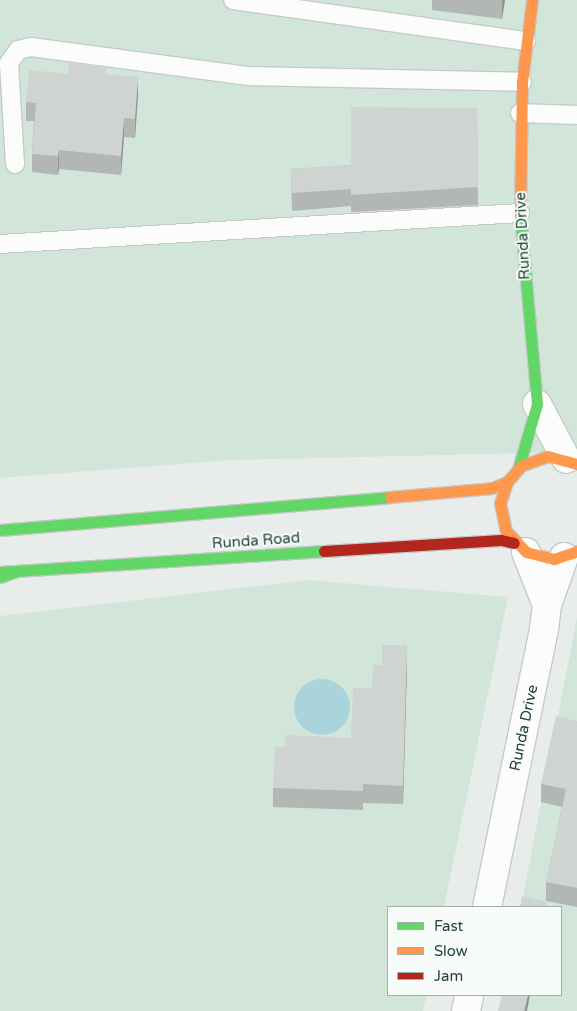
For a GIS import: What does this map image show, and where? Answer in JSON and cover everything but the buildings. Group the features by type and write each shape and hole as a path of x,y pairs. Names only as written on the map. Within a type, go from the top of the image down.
{"street":[{"name":"Runda Drive","path":"487,906 547,605 520,548 501,518 500,503 508,482 518,469 537,404 520,213 520,113 526,41 532,0"},
{"path":"537,404 571,462"},
{"name":"Runda Drive","path":"518,469 548,456 571,462"},
{"path":"0,530 492,488 508,482"},
{"name":"Runda Road","path":"0,572 501,540 520,548"},
{"path":"520,548 539,558 571,554"},
{"path":"547,605 571,554"},
{"path":"0,577 17,571"},
{"path":"466,1011 469,996"}],"lane":[{"path":"233,0 526,41"},
{"path":"15,164 9,63 18,50 31,47 247,76 522,82"},
{"path":"520,113 577,116"},
{"path":"0,244 520,213"}],"green space":[{"path":"0,0 577,0 577,452 231,460 0,478"},
{"path":"307,580 508,597 444,906 387,906 387,996 427,996 423,1011 0,1011 0,616"},
{"path":"577,617 577,1011 500,1011 504,996 562,996 562,906 521,906"}],"water":[{"path":"322,679 333,681 342,687 348,696 350,707 348,718 342,727 333,733 322,735 311,733 302,727 296,718 294,707 296,696 302,687 311,681"}],"traffic: fast":[{"path":"518,469 537,404 520,214"},
{"path":"0,530 390,497"},
{"path":"0,572 324,551"},
{"path":"0,577 17,571"}],"traffic: slow":[{"path":"520,214 522,82 532,0"},
{"path":"577,464 548,456 521,466 507,482 500,503 506,531 526,552 554,559 577,551"},
{"path":"390,497 492,488 507,482"}],"traffic: jam":[{"path":"324,551 501,540 514,543"}]}
